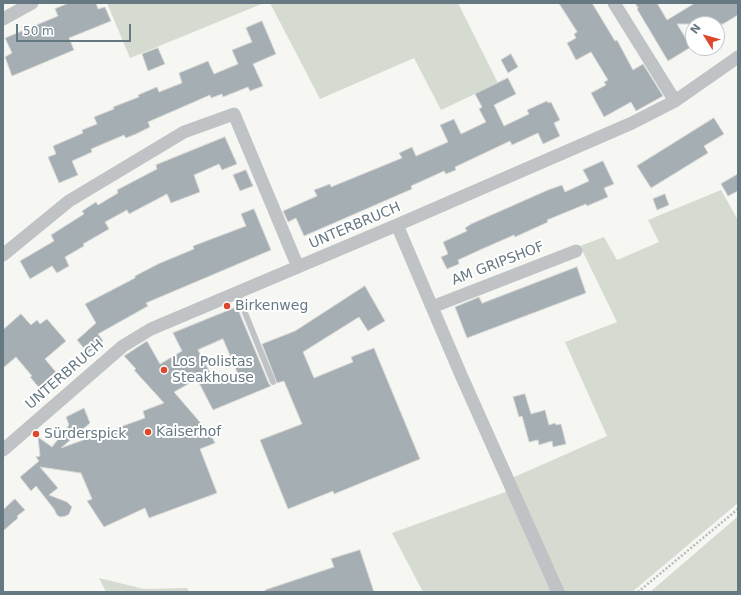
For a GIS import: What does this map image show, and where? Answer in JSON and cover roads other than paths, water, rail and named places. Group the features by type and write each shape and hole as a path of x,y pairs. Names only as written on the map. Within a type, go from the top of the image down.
{"street":[{"path":"3,19 32,3"},
{"path":"614,3 675,101"},
{"name":"UNTERBRUCH","path":"3,450 122,346 151,329 632,124 675,101 738,57"},
{"path":"3,255 69,201 184,132 234,114 298,267"},
{"path":"397,225 461,375 558,592"},
{"name":"AM GRIPSHOF","path":"432,307 576,251"}],"lane":[{"path":"237,293 274,382"}],"place":[{"name":"Birkenweg","path":"227,306"},
{"name":"Los Polistas Steakhouse","path":"164,370"},
{"name":"Kaiserhof","path":"148,432"},
{"name":"Sürderspick","path":"36,434"}]}
